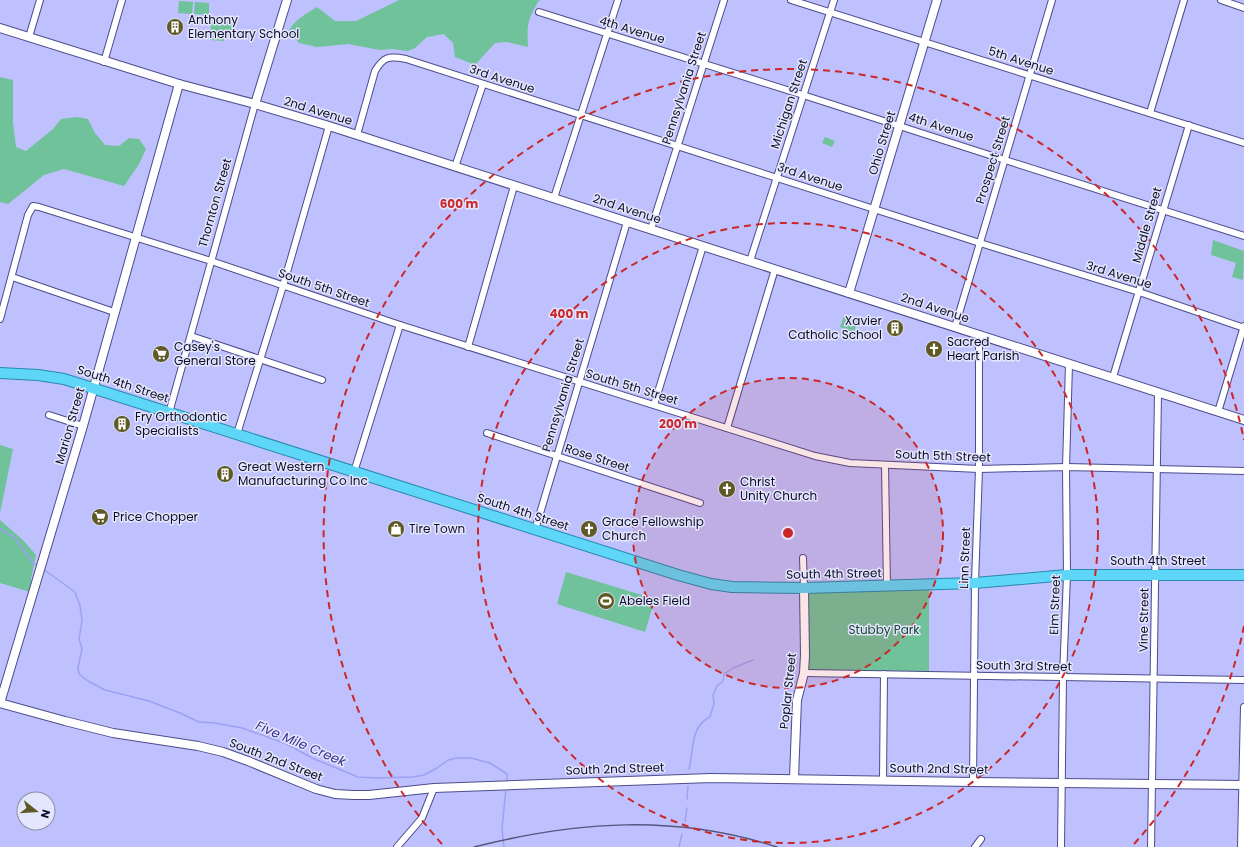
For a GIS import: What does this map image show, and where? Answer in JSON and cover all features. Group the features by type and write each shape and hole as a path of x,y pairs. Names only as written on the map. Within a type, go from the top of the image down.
{"highway":[{"name":"South 4th Street","path":"0,373 43,375 64,379 535,530 711,584 752,588 804,588 974,583 1067,575 1244,574"}],"street":[{"path":"29,37 40,0"},
{"path":"104,62 122,0"},
{"name":"Thornton Street","path":"169,412 255,104 287,0"},
{"path":"554,198 618,0"},
{"name":"Pennsylvania Street","path":"651,229 724,0"},
{"name":"5th Avenue","path":"791,0 1244,143"},
{"name":"Michigan Street","path":"750,261 834,0"},
{"name":"Ohio Street","path":"849,293 937,0"},
{"name":"Prospect Street","path":"955,327 1052,0"},
{"path":"1150,113 1184,0"},
{"path":"1221,0 1241,5"},
{"name":"4th Avenue","path":"539,12 803,94 1004,160 1244,236"},
{"name":"2nd Avenue","path":"0,28 104,62 329,126 1244,420"},
{"name":"3rd Avenue","path":"357,135 375,71 380,62 387,57 398,57 980,243 1139,292 1244,327"},
{"name":"Marion Street","path":"0,703 83,426 178,84"},
{"path":"455,166 483,84"},
{"path":"237,434 283,286 329,126"},
{"name":"Middle Street","path":"1113,377 1189,126"},
{"path":"468,347 514,186"},
{"name":"South 5th Street","path":"12,277 28,215 33,206 40,207 135,236 468,347 815,456 850,463 979,469 1066,468 1244,470"},
{"name":"Pennsylvania Street","path":"535,530 627,222"},
{"path":"654,405 703,246"},
{"path":"727,428 775,269"},
{"path":"0,319 12,277 114,312"},
{"path":"354,472 400,325"},
{"path":"1218,412 1244,327"},
{"name":"Linn Street","path":"973,782 974,583 979,469 979,334"},
{"path":"191,336 322,380"},
{"name":"Elm Street","path":"1061,847 1063,677 1067,575 1066,468 1069,364"},
{"name":"Vine Street","path":"1151,847 1158,393"},
{"path":"49,415 83,426"},
{"name":"Rose Street","path":"487,433 700,503"},
{"path":"885,465 886,586"},
{"name":"Poplar Street","path":"794,778 796,700 804,673 805,655 803,558"},
{"name":"South 3rd Street","path":"804,673 1244,680"},
{"path":"883,780 884,674"},
{"name":"South 2nd Street","path":"0,703 113,733 198,746 223,752 316,789 335,794 369,795 434,788 711,778 1243,785"},
{"path":"1241,847 1244,707"},
{"path":"397,847 422,818 434,788"},
{"path":"975,847 981,839"}],"green space":[{"path":"399,0 540,0 528,23 528,47 507,42 495,43 475,65 455,57 453,43 444,34 427,37 415,48 408,51 392,49 380,50 348,44 317,47 299,43 289,31 298,20 317,7 335,21 356,21"},
{"path":"179,1 193,2 192,14 178,13"},
{"path":"195,2 209,3 209,15 194,14"},
{"path":"211,22 233,24 232,35 225,35 224,41 210,40"},
{"path":"0,77 13,80 13,123 16,147 26,151 53,129 61,119 77,117 88,119 95,133 105,145 119,146 129,138 139,139 146,149 139,164 124,186 64,169 44,175 8,204 0,202"},
{"path":"825,137 835,141 832,147 822,143"},
{"path":"1213,240 1244,251 1243,280 1232,277 1236,263 1211,255"},
{"path":"844,316 858,321 854,332 840,327"},
{"path":"0,445 13,449 0,513"},
{"path":"0,520 23,540 36,555 31,579 33,593 0,583"},
{"name":"Abeles Field","path":"566,572 655,599 645,632 557,604"},
{"name":"Stubby Park","path":"929,584 929,675 804,673 804,588"}],"waterway":[{"name":"Five Mile Creek","path":"0,529 14,537 34,564 38,566"},
{"name":"Five Mile Creek","path":"43,569 75,592 80,606 82,621 79,639 82,649 78,667 79,674 88,681 105,690 149,701 199,722 215,723 242,728 287,744 312,758 358,777 413,777 424,775 448,760 457,758 471,758 490,763 507,774 507,782"},
{"path":"689,769 696,732 699,726 710,717 714,703 713,695 717,686 723,681 724,674 733,668 753,660"},
{"path":"687,799 688,786"},
{"name":"Five Mile Creek","path":"504,847 502,829 506,788"},
{"path":"685,821 687,808"},
{"path":"679,847 682,834"}],"railway":[{"path":"474,847 550,831 626,825 701,829 739,836 777,847"}],"place":[{"name":"Anthony Elementary School","path":"175,27"},
{"name":"Xavier Catholic School","path":"895,328"},
{"name":"Sacred Heart Parish","path":"934,349"},
{"name":"Casey's General Store","path":"161,354"},
{"name":"Fry Orthodontic Specialists","path":"122,424"},
{"name":"Great Western Manufacturing Co Inc","path":"225,474"},
{"name":"Christ Unity Church","path":"727,489"},
{"name":"Price Chopper","path":"100,517"},
{"name":"Tire Town","path":"396,529"},
{"name":"Grace Fellowship Church","path":"589,529"},
{"name":"Abeles Field","path":"606,601"}]}
